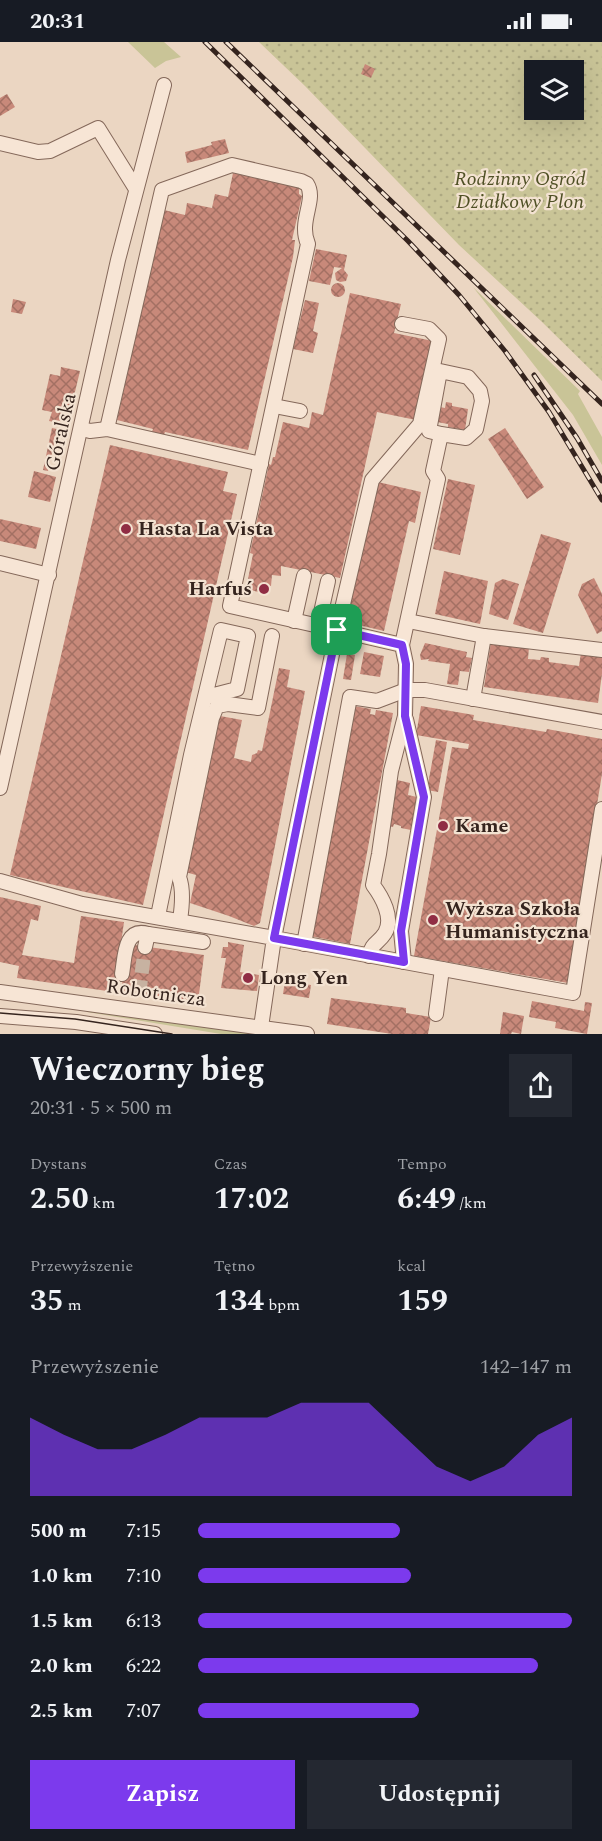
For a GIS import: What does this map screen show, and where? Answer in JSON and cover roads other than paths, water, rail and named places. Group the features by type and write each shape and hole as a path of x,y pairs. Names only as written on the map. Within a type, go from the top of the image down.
{"street":[{"name":"Góralska","path":"0,788 136,189 164,85"},
{"path":"0,143 38,152 50,151 98,128 136,189"},
{"path":"107,429 162,190 232,165 301,181 310,189 303,225 304,236 308,244 230,606 402,645"},
{"path":"261,1028 274,938 337,630 372,480 420,424 439,339 429,329 402,324"},
{"path":"440,371 468,377 480,391 482,401 476,429 466,438 441,434 429,431 440,371"},
{"path":"274,406 300,411"},
{"path":"82,429 90,431 107,429 261,464"},
{"path":"369,956 372,945 383,936 388,921 383,902 373,885 380,854 391,771 405,716 406,664 402,645 438,479 433,471 441,434"},
{"path":"0,563 49,575"},
{"path":"294,621 304,576"},
{"path":"318,626 328,581"},
{"path":"408,621 484,636 602,650"},
{"path":"158,916 189,766 222,630 248,636 237,689 206,696"},
{"path":"180,920 182,899 179,877 212,718 217,706 228,704 258,708 272,636"},
{"path":"474,699 484,636"},
{"path":"303,944 350,697 377,701 406,690 425,690 602,722"},
{"path":"404,962 401,931 424,797 405,716"},
{"path":"0,881 82,904 573,993 602,808"},
{"path":"122,974 127,942 132,935 138,933 147,940 203,942"},
{"path":"436,1014 442,969"},
{"name":"Robotnicza","path":"0,992 307,1034"},
{"path":"78,1028 82,1002"},
{"path":"0,1016 78,1028 155,1034"}],"tunnel":[{"path":"139,994 145,947"}],"tram line":[{"path":"0,1013 75,1019 172,1034"}],"railway":[{"path":"205,42 408,241 459,295 505,351 549,412 602,500"},
{"path":"226,42 602,404"},
{"path":"534,375 577,438 602,481"}],"place":[{"name":"Hasta La Vista","path":"126,529"},
{"name":"Harfuś","path":"264,589"},
{"name":"Kame","path":"443,826"},
{"name":"Wyższa Szkoła Humanistyczna","path":"433,920"},
{"name":"Long Yen","path":"248,978"}],"park label":[{"name":"Rodzinny Ogród Działkowy Plon","path":"520,190"}]}
